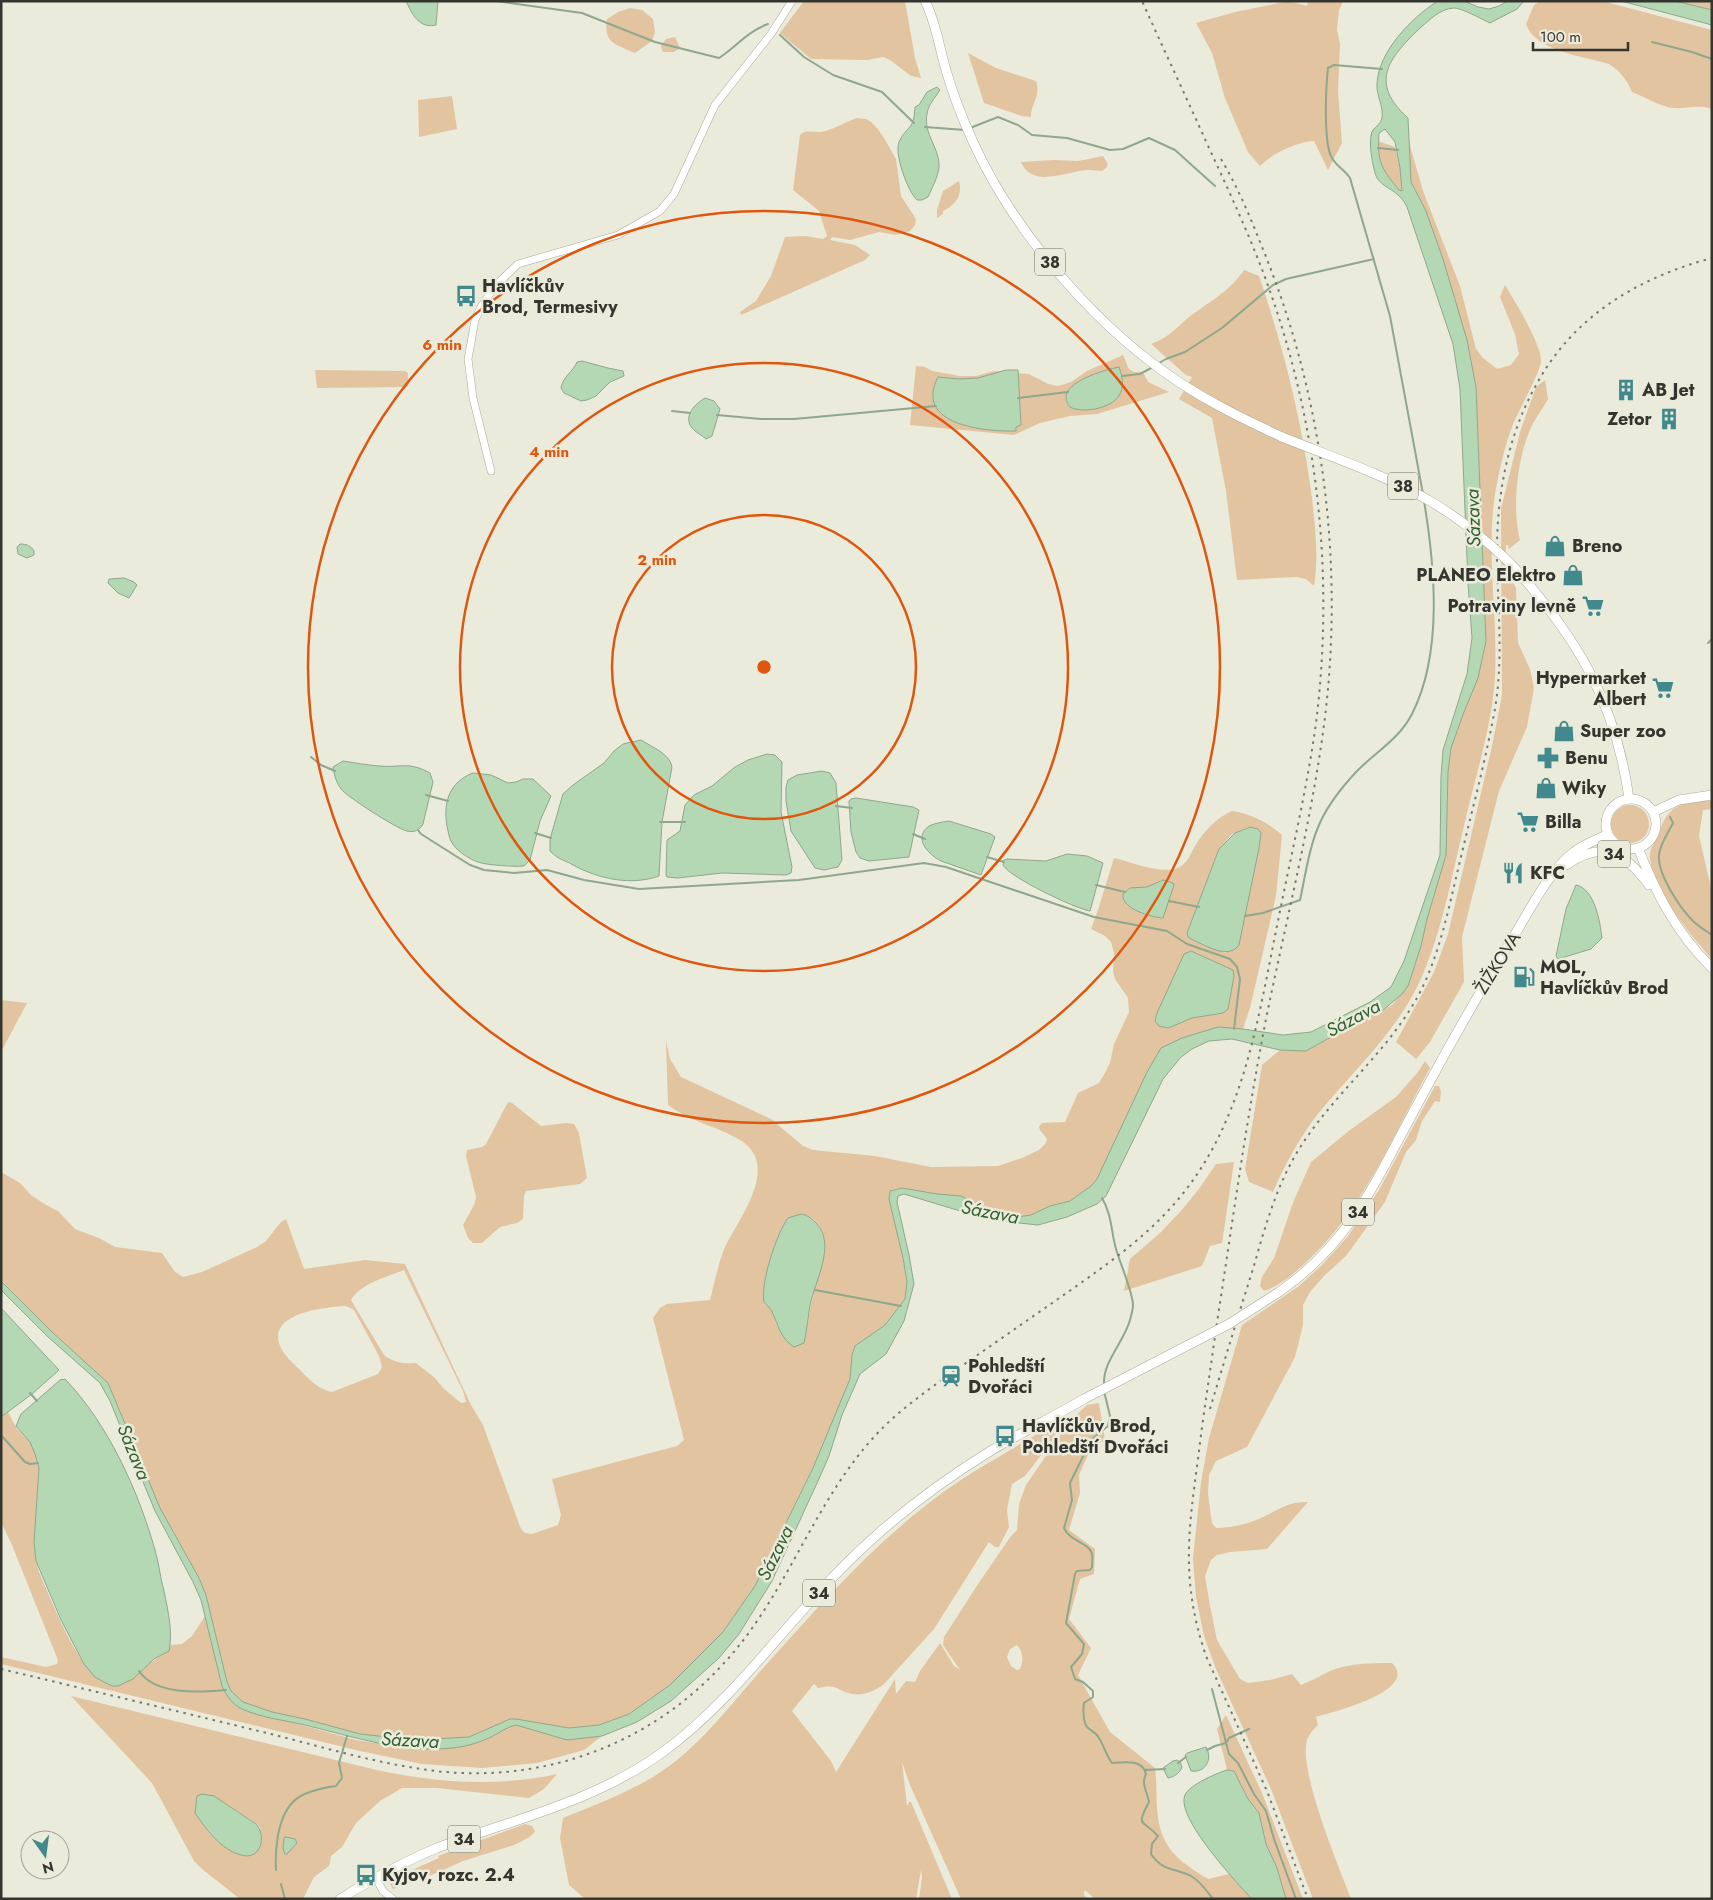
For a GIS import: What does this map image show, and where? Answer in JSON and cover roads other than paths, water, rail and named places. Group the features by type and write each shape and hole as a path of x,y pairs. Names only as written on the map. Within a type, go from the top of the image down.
{"main road":[{"path":"925,1 932,16"},
{"path":"931,1 932,16"},
{"name":"38","path":"932,16 948,79 974,145 986,169 1012,210 1058,272 1090,307 1163,371 1232,414 1282,437 1401,485 1432,502 1461,521 1510,562 1540,596 1566,630 1599,689 1619,745 1629,799"},
{"path":"1629,799 1643,802 1653,812 1679,800 1712,794"},
{"name":"34","path":"1629,799 1618,803 1610,811 1606,822 1608,834 1614,842 1623,848 1638,848 1646,843 1654,831 1653,812"},
{"name":"ŽIŽKOVA","path":"376,1878 435,1849 591,1793 641,1767 686,1734 716,1708 835,1575 901,1514 937,1487 980,1458 1084,1399 1229,1324 1295,1281 1317,1261 1348,1226 1378,1180 1472,1005 1554,873 1576,851 1608,834"},
{"name":"34","path":"1638,848 1660,899"},
{"name":"34","path":"1554,873 1577,857 1586,854 1597,852 1612,854 1626,859 1635,866 1660,899 1688,942 1712,968"},
{"name":"34","path":"340,1899 376,1878"}],"street":[{"path":"491,471 469,378 468,360 475,320 490,293 504,276 518,264 618,235 660,211 674,194 715,105 771,34 792,1"},
{"path":"376,1878 383,1891 393,1899"}],"water":[{"path":"406,1 438,1 436,25 430,26 421,23"},
{"name":"Sázava","path":"1438,1 1464,1 1489,9 1507,1 1524,1 1517,9 1490,23 1457,8 1439,13 1408,40 1392,61 1387,72 1386,82 1389,94 1408,118 1411,182 1426,211 1443,259 1467,340 1476,387 1486,641 1478,678 1451,748 1448,772 1446,855 1408,986 1402,994 1382,1011 1306,1051 1280,1050 1232,1039 1209,1041 1192,1049 1181,1057 1163,1079 1106,1196 1097,1204 1067,1217 1038,1225 990,1220 904,1194 898,1196 897,1202 914,1284 904,1321 886,1354 860,1374 842,1415 829,1456 772,1581 739,1634 719,1658 671,1701 637,1722 602,1736 567,1740 516,1725 480,1742 457,1747 433,1749 396,1746 360,1739 265,1717 236,1705 222,1686 201,1600 155,1511 110,1401 100,1383 47,1336 1,1290 1,1281 51,1331 108,1383 160,1508 199,1578 206,1595 227,1682 231,1691 243,1702 272,1712 360,1734 416,1740 469,1737 510,1719 569,1728 599,1725 629,1714 670,1685 723,1632 755,1586 813,1468 850,1379 852,1355 855,1346 885,1325 905,1299 907,1282 889,1199 890,1191 902,1188 961,1196 981,1206 1017,1217 1031,1215 1050,1206 1070,1201 1091,1186 1097,1179 1147,1072 1161,1048 1182,1038 1218,1027 1283,1035 1311,1032 1370,1002 1391,987 1404,961 1440,855 1443,750 1467,674 1472,638 1460,389 1453,344 1407,207 1396,193 1377,178 1372,161 1371,147 1371,134 1382,118 1377,84 1383,60 1398,36","holes":["1385,129 1395,142 1400,168 1402,191 1399,190 1384,170 1379,151 1379,133"]},
{"path":"1621,1 1675,1 1712,10 1712,25"},
{"path":"937,87 940,90 929,108 926,121 929,135 939,160 939,167 928,197 917,200 913,196 900,164 898,155 899,142 912,124 915,107 919,105 927,92"},
{"path":"582,361 623,371 624,376 610,382 596,396 581,401 564,393 561,388 564,380 577,362"},
{"path":"1119,367 1122,375 1122,390 1116,400 1103,407 1092,409 1078,410 1069,406 1066,399 1071,387 1086,377"},
{"path":"1006,370 1018,370 1021,425 1016,427 1016,431 987,430 971,427 956,422 944,415 935,406 933,393 938,377 978,378"},
{"path":"705,398 714,401 720,409 712,436 706,439 695,431 689,422 690,413 693,408"},
{"path":"20,544 30,547 34,551 34,555 27,558 18,554 17,547"},
{"path":"124,578 137,585 129,598 118,593 108,583 109,579"},
{"path":"641,740 668,758 672,767 662,822 659,876 626,881 615,880 593,874 556,857 550,851 550,839 563,794 604,763 623,744"},
{"path":"767,754 775,755 782,762 781,812 792,867 791,873 786,875 722,873 678,878 667,877 667,840 680,831 685,805 694,795 712,786 735,767 748,760"},
{"path":"343,761 379,766 410,766 430,773 433,782 423,824 420,828 412,832 401,829 345,793 338,784 333,767"},
{"path":"822,771 830,773 836,783 842,860 838,867 824,870 815,868 791,831 786,801 788,780 797,775"},
{"path":"473,773 491,775 508,783 523,779 533,779 551,796 540,821 530,860 524,866 500,866 478,862 463,854 451,841 446,817 449,794 458,782"},
{"path":"856,798 913,807 919,810 909,857 869,861 860,858 856,852 851,832 849,801"},
{"path":"949,821 991,834 995,837 981,875 941,861 924,846 922,836 929,826"},
{"path":"1250,827 1258,829 1261,833 1239,945 1234,949 1223,952 1193,940 1188,937 1187,933 1219,849 1235,833"},
{"path":"1067,854 1087,856 1103,863 1090,911 1071,905 1044,892 1017,877 1003,865 1004,860 1007,859 1046,861"},
{"path":"1163,880 1174,885 1163,918 1138,911 1127,904 1124,899 1123,894 1130,888 1147,887"},
{"path":"1576,885 1588,893 1592,899 1598,915 1602,938 1591,949 1558,959 1556,956 1566,909"},
{"path":"1191,951 1233,970 1234,976 1228,1009 1223,1013 1192,1018 1168,1028 1159,1026 1155,1021 1157,1013 1184,954"},
{"path":"801,1214 806,1215 817,1224 825,1242 822,1263 810,1305 804,1343 794,1347 783,1336 771,1311 764,1302 763,1294 770,1258 779,1235 788,1218"},
{"path":"1,1308 59,1370 32,1394 1,1417"},
{"path":"65,1379 95,1416 120,1459 130,1481 140,1504 158,1560 168,1614 170,1628 169,1651 154,1659 133,1679 118,1686 112,1686 95,1677 84,1664 61,1620 36,1561 34,1542 39,1468 30,1442 16,1426 21,1414 60,1380"},
{"path":"1206,1747 1209,1756 1207,1764 1201,1770 1191,1771 1185,1755"},
{"path":"1177,1760 1180,1762 1181,1769 1168,1778 1163,1768"},
{"path":"1227,1770 1234,1771 1248,1799 1259,1813 1266,1844 1277,1868 1286,1899 1252,1899 1209,1849 1189,1818 1184,1805 1185,1795 1188,1791 1204,1780"},
{"path":"202,1794 214,1796 256,1824 261,1835 260,1846 257,1851 248,1856 241,1855 227,1849 215,1838 195,1813 197,1796"},
{"path":"284,1838 295,1839 297,1843 285,1854 283,1849"}],"waterway":[{"path":"496,1 582,13 655,42 719,58 748,35 768,24"},
{"path":"780,35 804,57 833,75 882,92 914,123"},
{"path":"1652,42 1712,59"},
{"path":"1382,69 1334,65 1328,68 1327,140 1332,158 1350,178 1390,316 1423,494"},
{"path":"970,128 998,117 1018,125 1032,135 1067,138 1110,150 1123,149 1149,138 1175,150 1215,186"},
{"path":"925,127 965,130"},
{"path":"1378,148 1398,150"},
{"path":"1159,363 1185,352 1222,328 1273,285 1286,279 1374,259"},
{"path":"1122,376 1140,374 1153,367"},
{"path":"1018,398 1068,392"},
{"path":"717,415 761,419 794,419 936,406"},
{"path":"672,411 690,413"},
{"path":"1245,916 1263,913 1300,900 1314,838 1329,806 1339,791 1357,771 1401,730 1412,714 1422,690 1428,664 1434,609 1431,554 1424,501"},
{"path":"1708,643 1712,639"},
{"path":"311,757 321,765 335,771"},
{"path":"426,795 448,801"},
{"path":"836,806 852,808"},
{"path":"1670,817 1673,823 1659,855 1659,863 1665,881 1688,915 1697,925 1712,935"},
{"path":"660,822 685,822"},
{"path":"418,830 421,834 470,865 484,870 514,873 547,870 584,880 639,889 799,880 924,863 946,867 1094,917 1167,931 1187,944 1230,959 1237,967 1240,979 1234,1029"},
{"path":"535,833 551,838"},
{"path":"913,834 925,839"},
{"path":"987,857 1004,862"},
{"path":"1096,885 1125,892"},
{"path":"1169,901 1199,907"},
{"path":"1102,1198 1108,1211 1116,1249 1129,1286 1133,1305 1127,1328 1107,1367 1104,1384"},
{"path":"815,1290 901,1306"},
{"path":"1104,1391 1110,1416 1108,1426 1091,1440 1070,1483 1072,1500 1064,1528 1070,1536 1087,1547 1092,1554 1092,1567 1090,1570 1077,1571 1075,1574 1066,1623 1084,1644 1082,1654 1071,1667 1075,1679 1083,1682 1093,1691 1093,1697 1084,1703 1085,1722 1087,1727 1098,1736 1112,1763 1132,1762 1144,1769 1146,1774 1144,1784 1149,1802 1142,1820 1158,1836 1152,1844 1151,1854 1164,1866 1194,1878 1213,1899"},
{"path":"30,1393 37,1401"},
{"path":"1,1435 25,1462 30,1464 38,1463"},
{"path":"139,1671 156,1685 167,1689 179,1691 226,1690"},
{"path":"1212,1689 1229,1754 1238,1763 1254,1794 1266,1811 1296,1899"},
{"path":"1207,1750 1226,1743 1229,1738 1249,1729"},
{"path":"276,1870 278,1835 285,1813 290,1805 304,1794 336,1786 342,1778 339,1763 347,1736"},
{"path":"1178,1763 1186,1757"},
{"path":"1145,1770 1165,1769"},
{"path":"281,1884 285,1899"}],"railway":[{"path":"1,1669 361,1757 421,1769 463,1773 505,1772 547,1766 586,1755 625,1738 661,1718 694,1692 725,1662 769,1603 824,1506 844,1475 866,1446 892,1419 934,1385 1123,1252 1151,1228 1188,1187 1208,1157 1224,1126 1237,1093 1248,1060 1264,991 1316,723 1323,609 1322,551 1309,437 1297,381 1282,326 1244,225 1142,1"},
{"path":"1221,159 1242,200 1260,242 1282,299 1300,358 1324,479 1330,541 1332,602 1330,664 1319,762 1266,1019 1216,1329 1192,1511 1189,1558 1190,1581 1198,1629 1206,1656 1267,1791 1308,1899"},
{"path":"1210,1409 1267,1221 1285,1175 1301,1146 1316,1125 1383,1047 1413,1005 1431,968 1441,938 1482,773 1496,699 1499,660 1498,516 1510,449 1525,407 1550,362 1587,321 1633,289 1684,266 1712,258"}],"place":[{"name":"Havlíčkův Brod, Termesivy","path":"466,296"},
{"name":"AB Jet","path":"1626,390"},
{"name":"Zetor","path":"1669,419"},
{"name":"Breno","path":"1555,546"},
{"name":"PLANEO Elektro","path":"1573,575"},
{"name":"Potraviny levně","path":"1593,606"},
{"name":"Hypermarket Albert","path":"1663,688"},
{"name":"Super zoo","path":"1564,731"},
{"name":"Benu","path":"1548,758"},
{"name":"Wiky","path":"1546,788"},
{"name":"Billa","path":"1528,822"},
{"name":"KFC","path":"1513,873"},
{"name":"MOL, Havlíčkův Brod","path":"1524,977"},
{"name":"Pohledští Dvořáci","path":"951,1376"},
{"name":"Havlíčkův Brod, Pohledští Dvořáci","path":"1005,1436"},
{"name":"Kyjov, rozc. 2.4","path":"366,1875"}]}
